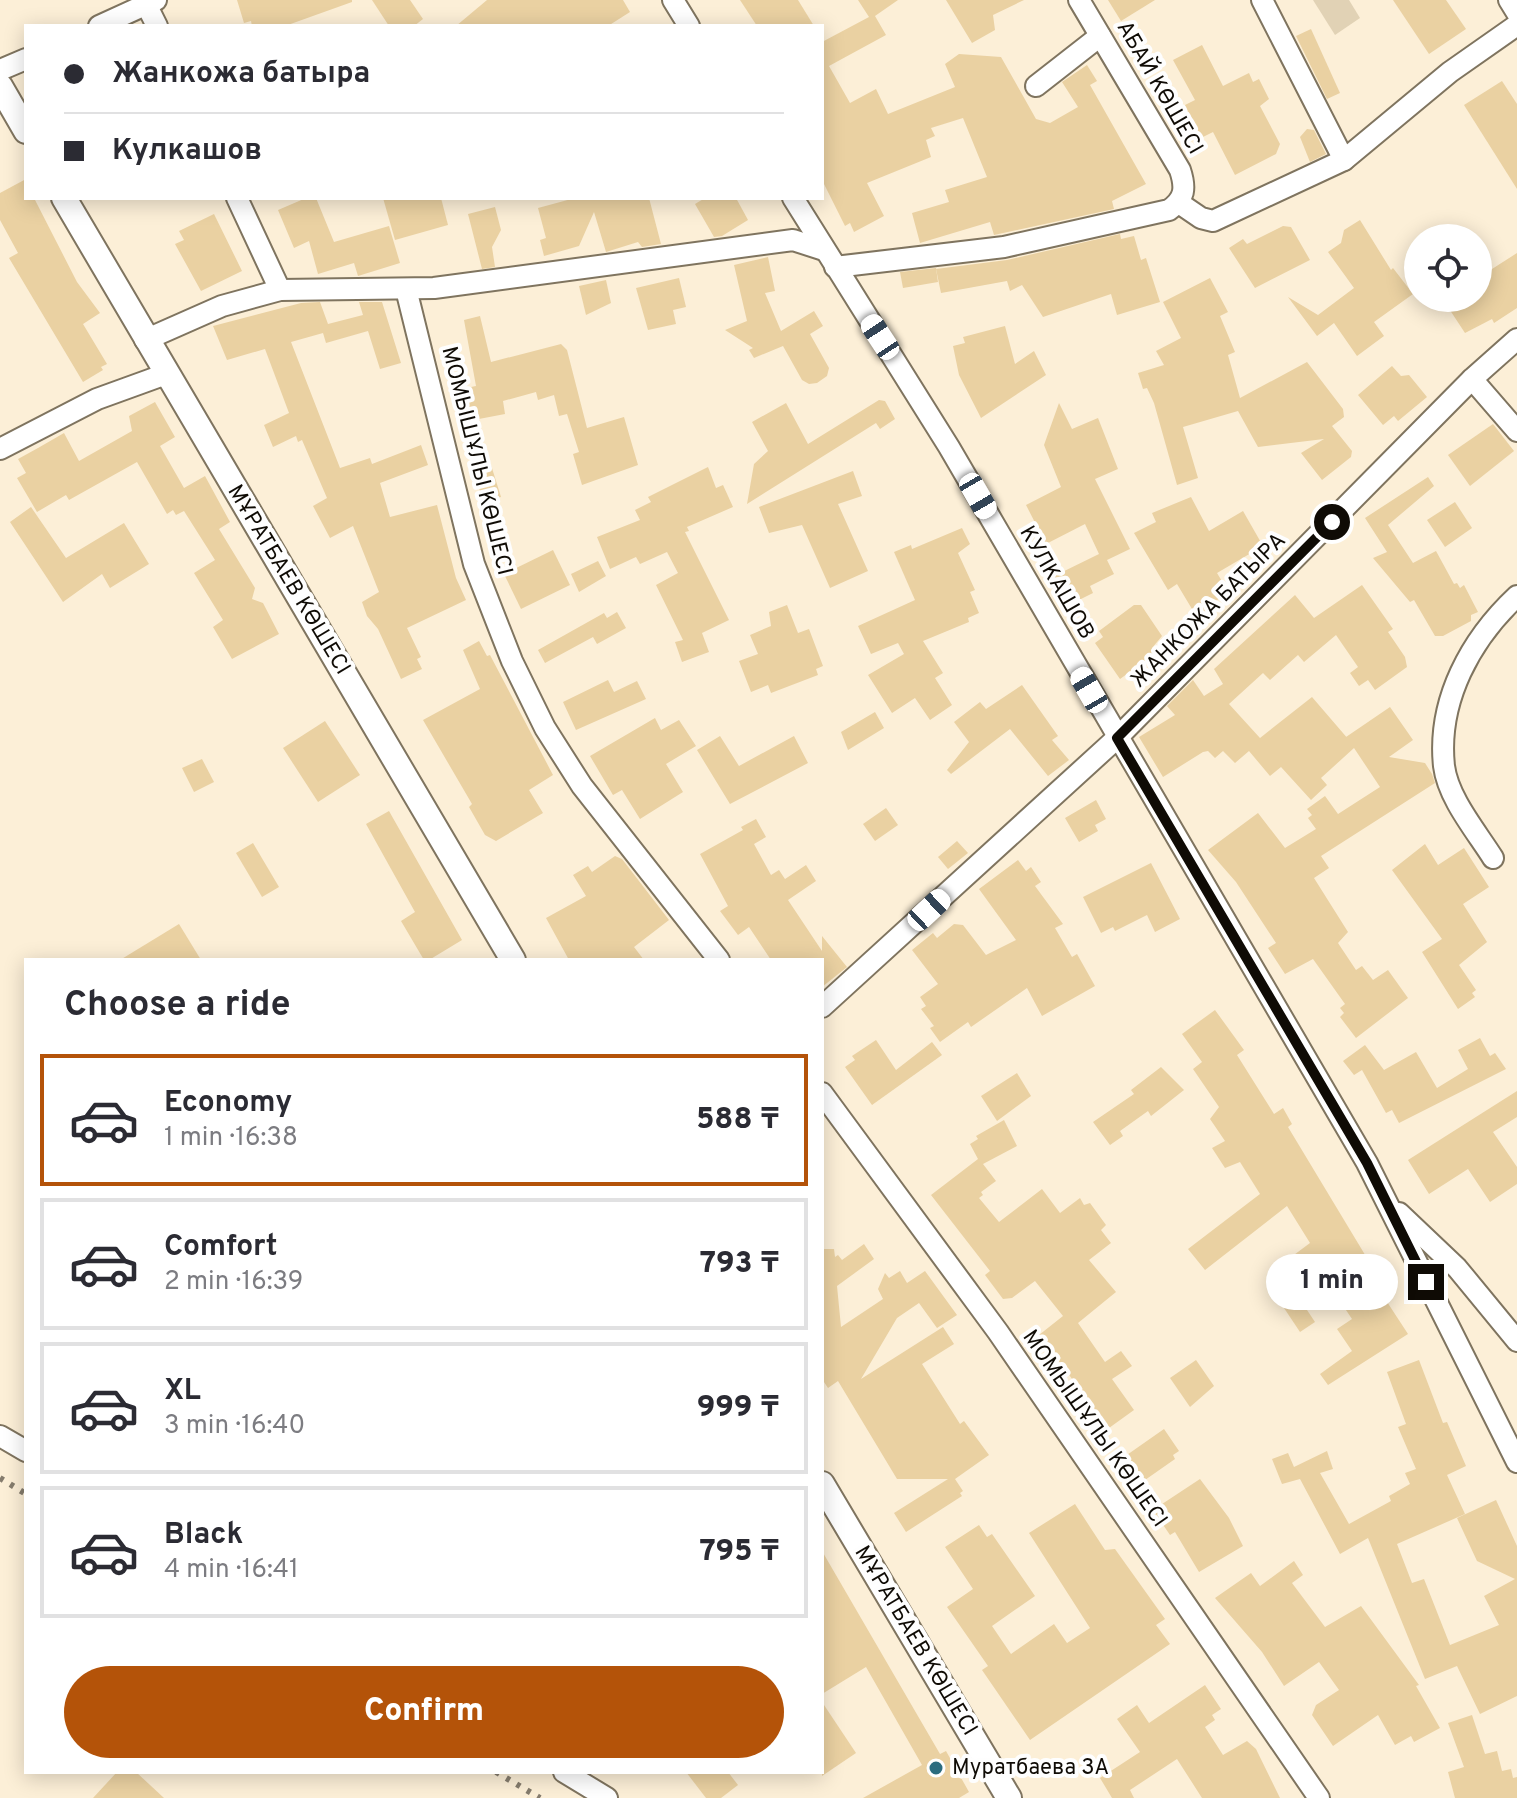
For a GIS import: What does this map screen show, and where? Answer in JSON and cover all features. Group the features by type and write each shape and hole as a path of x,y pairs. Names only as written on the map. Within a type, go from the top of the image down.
{"street":[{"path":"673,0 688,24"},
{"name":"АБАЙ КӨШЕСІ","path":"1079,0 1180,170 1185,184 1179,203"},
{"path":"1262,0 1344,160"},
{"path":"1509,0 1517,13"},
{"path":"103,24 149,1 156,24"},
{"path":"145,340 222,306 280,290 434,288 793,240 830,259 1004,247 1169,210 1179,203 1201,218 1213,221 1344,160 1450,72 1517,25"},
{"path":"1036,86 1100,36"},
{"path":"0,70 24,60"},
{"path":"0,86 24,128"},
{"name":"МҰРАТБАЕВ КӨШЕСІ","path":"65,200 512,958"},
{"path":"238,200 280,290"},
{"name":"КУЛКАШОВ","path":"794,200 949,447 1390,1204 1517,1462"},
{"name":"МОМЫШҰЛЫ КӨШЕСІ","path":"406,289 474,564 512,661 545,728 582,786 717,958"},
{"name":"ЖАНКОЖА БАТЫРА","path":"824,1005 1117,738 1472,379 1517,339"},
{"path":"0,449 97,399 166,374"},
{"path":"1472,379 1517,431"},
{"path":"1493,858 1452,791 1444,766 1448,721 1458,674 1477,640 1517,596"},
{"name":"МОМЫШҰЛЫ КӨШЕСІ","path":"824,1096 998,1332 1319,1798"},
{"name":"КУЛКАШОВ","path":"1390,1204 1457,1268 1517,1341"},
{"path":"0,1436 24,1450"},
{"name":"МҰРАТБАЕВ КӨШЕСІ","path":"824,1487 1009,1798"},
{"path":"567,1774 607,1798"}],"shaded area":[{"path":"1313,0 1349,0 1360,18 1335,35"}],"building":[{"path":"237,0 352,0 291,24 244,23"},
{"path":"372,0 410,0 423,19 417,24 388,24"},
{"path":"487,0 623,0 630,12 611,24 458,24"},
{"path":"740,0 798,0 813,24 756,24"},
{"path":"858,0 898,0 875,16 886,35 829,66 850,103 876,89 888,114 955,87 945,64 959,54 1001,57 1036,119 1050,123 1078,107 1062,82 1087,65 1097,81 1090,85 1146,184 1112,201 1114,209 994,235 990,222 920,243 912,213 949,202 945,190 987,177 963,118 931,128 935,136 926,140 931,157 867,183 884,216 854,232 850,223 845,226 824,184 824,41 869,17"},
{"path":"946,0 1024,0 993,15 995,30 972,43"},
{"path":"1108,0 1155,0 1121,21"},
{"path":"1393,0 1446,0 1466,29 1429,54"},
{"path":"1311,29 1340,93 1327,99 1296,36"},
{"path":"1202,45 1223,86 1249,73 1253,82 1259,79 1269,99 1260,106 1280,144 1276,154 1235,175 1213,132 1201,138 1185,105 1195,100 1173,60"},
{"path":"1502,81 1517,104 1517,189 1464,105"},
{"path":"1307,129 1314,130 1326,154 1310,162 1300,137"},
{"path":"24,180 24,200 35,200 77,282 100,313 83,324 107,364 83,382 9,258 18,253 0,220 0,193"},
{"path":"301,200 317,200 334,242 389,226 400,263 358,276 354,263 318,274 309,241 294,248 278,210"},
{"path":"384,200 442,200 448,225 395,240"},
{"path":"568,200 650,200 661,244 642,247 638,242 606,252 594,212 579,246 544,256 540,240 546,238 538,208"},
{"path":"702,200 737,200 748,220 722,236 714,237 695,204"},
{"path":"495,207 501,230 492,247 495,267 482,269 468,214"},
{"path":"214,214 242,271 201,291 175,244 184,240 179,231"},
{"path":"1360,220 1391,270 1393,268 1404,282 1404,300 1374,322 1384,336 1357,356 1334,323 1317,336 1288,297 1318,315 1354,288 1328,252 1341,243 1344,230"},
{"path":"1283,226 1291,227 1310,260 1255,288 1229,248 1243,239 1247,244"},
{"path":"1120,234 1121,239 1134,236 1141,260 1146,258 1160,302 1117,315 1111,294 1043,317 1022,285 1010,291 1007,281 941,293 936,269 1007,260"},
{"path":"1517,253 1517,308 1494,323 1492,319 1465,333 1451,312 1492,312 1492,269"},
{"path":"768,257 775,291 765,293 781,331 814,311 823,326 810,334 829,368 827,376 817,383 809,384 802,380 783,346 754,358 749,350 753,348 725,330 747,321 734,265"},
{"path":"936,268 938,282 903,288 900,272"},
{"path":"679,278 686,307 673,310 676,324 648,330 636,288"},
{"path":"1210,278 1228,312 1220,316 1235,352 1228,355 1240,398 1307,362 1343,409 1344,417 1332,426 1352,451 1351,457 1322,480 1301,453 1324,439 1258,447 1238,411 1183,427 1198,478 1177,485 1154,403 1147,388 1143,389 1138,373 1164,365 1156,351 1181,338 1163,302"},
{"path":"606,280 611,303 586,315 579,286"},
{"path":"320,302 328,324 363,315 359,302 382,302 401,363 380,369 368,331 326,343 323,333 291,342 340,468 370,458 372,464 421,445 428,465 380,483 390,517 437,505 456,578 466,600 407,628 421,657 417,659 422,669 401,679 362,602 379,592 353,526 330,538 313,506 327,498 302,440 298,442 296,436 273,447 264,425 289,413 265,349 227,360 213,326 301,303"},
{"path":"480,316 491,362 561,344 567,350 587,428 624,417 638,465 582,485 573,454 579,452 567,414 559,416 554,395 538,400 536,392 503,401 505,414 458,423 451,391 476,386 464,320"},
{"path":"1005,326 1015,364 1034,351 1046,375 981,418 959,375 953,346 965,343 963,337"},
{"path":"1392,366 1401,376 1409,375 1427,397 1398,421 1394,416 1383,425 1358,395"},
{"path":"879,400 885,401 895,419 880,429 876,423 747,504 754,464 768,451 752,422 786,403 808,444"},
{"path":"155,402 175,437 160,446 184,488 205,476 230,522 219,529 255,588 252,599 263,603 279,634 232,659 213,627 223,620 194,573 215,560 184,511 176,515 173,510 167,514 137,462 69,500 66,495 37,512 17,478 26,473 18,459 64,433 79,461 132,431 129,416"},
{"path":"1059,403 1072,429 1098,418 1118,469 1095,479 1130,549 1107,560 1114,574 1090,586 1093,593 1073,603 1071,598 1060,603 1048,579 1099,554 1085,524 1046,544 1026,505 1061,487 1044,445"},
{"path":"1493,424 1514,451 1470,486 1448,455"},
{"path":"491,465 501,497 483,502 474,470"},
{"path":"708,467 716,488 723,485 733,507 687,527 689,531 685,532 729,620 702,633 709,652 682,662 675,642 683,640 656,585 678,573 667,552 640,564 636,557 610,569 597,537 640,520 635,510 651,502 648,497"},
{"path":"853,471 862,496 838,504 868,571 830,588 802,525 769,533 759,507"},
{"path":"1428,477 1434,486 1388,525 1413,563 1436,551 1454,584 1457,583 1460,588 1464,585 1478,612 1471,615 1471,621 1443,636 1435,636 1414,600 1410,602 1373,558 1387,552 1365,518"},
{"path":"1191,497 1209,531 1243,511 1263,546 1217,573 1229,593 1212,603 1216,609 1198,619 1177,584 1168,590 1134,533 1156,522 1152,513"},
{"path":"1455,502 1472,528 1445,547 1427,520"},
{"path":"31,507 66,558 124,523 149,564 110,588 102,574 63,602 10,522"},
{"path":"962,528 970,544 958,553 975,590 970,592 979,613 968,618 969,622 923,641 943,673 935,678 952,705 930,720 915,698 892,713 868,675 904,654 898,643 871,654 858,626 915,600 894,552 911,545 912,549"},
{"path":"553,550 570,585 521,609 504,574"},
{"path":"598,561 606,576 579,592 571,574"},
{"path":"1362,585 1393,629 1388,632 1405,657 1407,667 1375,690 1368,680 1359,686 1350,673 1358,667 1336,635 1304,662 1298,655 1270,680 1263,673 1229,704 1260,738 1312,697 1346,737 1390,707 1413,740 1389,757 1425,763 1435,783 1321,856 1329,868 1314,878 1348,932 1338,943 1356,970 1362,966 1373,980 1388,970 1408,998 1356,1038 1340,1017 1344,1013 1340,1008 1345,1004 1313,959 1285,974 1268,948 1276,943 1236,882 1208,850 1258,813 1285,848 1316,829 1308,818 1312,815 1307,809 1325,796 1338,814 1380,787 1354,748 1321,778 1327,785 1311,800 1281,767 1270,776 1249,751 1235,763 1223,751 1215,758 1208,751 1203,752 1163,777 1139,737 1175,715 1167,706 1193,680 1204,696 1223,684 1214,669 1295,595 1314,618"},
{"path":"787,605 798,633 809,629 823,666 816,669 818,675 771,693 768,685 751,692 739,661 758,654 750,635 771,626 769,612"},
{"path":"1134,605 1141,605 1162,636 1152,648 1156,653 1120,679 1095,643 1103,637 1099,631"},
{"path":"617,612 626,628 597,644 593,637 545,663 538,650 604,613 607,618"},
{"path":"479,641 487,656 490,655 553,775 529,790 543,813 496,841 485,835 469,807 472,804 423,720 480,689 463,650"},
{"path":"608,680 614,692 637,681 646,699 576,730 563,702"},
{"path":"1022,685 1058,736 1052,740 1069,760 1048,776 1010,729 951,774 947,770 969,742 954,722 980,702 986,709"},
{"path":"875,712 884,728 848,750 841,732"},
{"path":"655,718 661,730 679,720 696,746 666,764 683,792 640,819 622,790 613,795 590,756"},
{"path":"325,721 360,775 318,802 283,748"},
{"path":"720,736 739,766 794,736 808,763 730,804 697,750"},
{"path":"202,759 214,782 194,792 182,768"},
{"path":"1096,800 1106,819 1095,825 1098,831 1079,842 1065,818"},
{"path":"886,808 898,825 875,841 863,824"},
{"path":"389,811 462,940 432,958 423,958 401,921 415,912 366,824"},
{"path":"756,819 766,837 754,844 771,875 779,870 785,879 806,865 816,881 788,900 822,951 822,936 847,967 824,985 824,958 770,958 749,927 738,935 720,911 728,906 700,854 743,830 741,827"},
{"path":"957,841 968,853 948,869 938,857"},
{"path":"253,843 279,887 262,897 236,853"},
{"path":"1425,844 1438,865 1464,848 1489,887 1463,904 1487,942 1459,965 1476,990 1472,993 1475,997 1458,1009 1422,952 1442,939 1392,870"},
{"path":"615,856 622,859 669,920 634,947 642,958 568,958 546,918 586,896 573,875 588,866 592,872"},
{"path":"1018,860 1026,871 1031,867 1041,882 1035,886 1063,924 1055,928 1072,957 1077,954 1095,986 1042,1016 1027,988 971,1027 968,1022 940,1042 930,1028 934,1026 921,1009 926,1006 920,997 938,984 912,950 933,933 937,938 954,924 963,925 986,955 1016,940 979,889"},
{"path":"1151,863 1180,919 1155,932 1147,915 1115,931 1113,927 1101,933 1083,897"},
{"path":"179,924 200,958 123,958"},
{"path":"1215,1010 1244,1050 1237,1055 1274,1114 1283,1108 1292,1124 1288,1127 1379,1278 1376,1285 1408,1334 1328,1385 1320,1374 1352,1351 1337,1329 1352,1319 1319,1270 1282,1297 1267,1275 1310,1243 1287,1206 1205,1270 1188,1249 1260,1194 1240,1162 1225,1168 1212,1148 1225,1141 1210,1119 1219,1107 1193,1069 1202,1062 1182,1034"},
{"path":"1480,1038 1490,1056 1495,1053 1506,1069 1399,1123 1392,1110 1386,1113 1362,1070 1354,1075 1343,1061 1365,1045 1384,1070 1416,1052 1437,1088 1468,1069 1458,1050"},
{"path":"876,1040 896,1070 932,1042 942,1055 872,1105 845,1067 855,1060 852,1056"},
{"path":"1161,1067 1184,1090 1151,1116 1148,1111 1120,1131 1123,1136 1110,1145 1093,1122 1134,1094 1131,1090"},
{"path":"1017,1073 1031,1096 997,1121 981,1096"},
{"path":"1517,1091 1517,1117 1493,1132 1517,1167 1517,1184 1490,1202 1468,1169 1429,1194 1408,1160"},
{"path":"1004,1120 1017,1146 983,1164 996,1181 981,1192 983,1195 979,1198 999,1222 1042,1189 1060,1213 1080,1198 1084,1205 1090,1203 1106,1225 1101,1230 1111,1243 1089,1260 1116,1292 1078,1323 1105,1362 1121,1351 1132,1366 1112,1379 1134,1410 1109,1428 1039,1335 1063,1316 1035,1281 1012,1298 1003,1299 985,1275 990,1271 931,1195 978,1159 970,1144 978,1139 976,1136"},
{"path":"864,1244 874,1259 837,1286 841,1327 883,1299 878,1289 885,1273 889,1278 900,1271 907,1283 925,1271 957,1315 937,1328 919,1303 897,1318 861,1379 943,1327 954,1344 922,1364 960,1424 964,1421 989,1455 955,1479 963,1491 960,1493 962,1496 906,1532 894,1513 948,1479 897,1479 838,1381 828,1388 824,1382 824,1249 834,1249 835,1257 838,1255 842,1260"},
{"path":"1295,1292 1315,1322 1300,1332 1280,1302"},
{"path":"1196,1360 1214,1386 1190,1407 1170,1378"},
{"path":"1419,1360 1443,1423 1447,1422 1466,1466 1447,1475 1465,1514 1397,1544 1412,1583 1424,1579 1450,1645 1499,1625 1484,1596 1515,1579 1477,1561 1457,1518 1496,1500 1517,1546 1517,1696 1480,1714 1457,1666 1425,1679 1368,1538 1340,1554 1300,1479 1282,1484 1272,1459 1288,1453 1294,1467 1327,1451 1333,1469 1320,1473 1349,1524 1391,1501 1389,1496 1410,1484 1405,1473 1416,1469 1398,1427 1406,1424 1387,1372"},
{"path":"1164,1429 1179,1451 1173,1455 1175,1459 1135,1487 1132,1482 1128,1484 1114,1464"},
{"path":"1200,1479 1229,1518 1243,1546 1199,1572 1175,1532 1170,1535 1153,1510"},
{"path":"1075,1504 1105,1550 1115,1549 1165,1619 1156,1625 1170,1644 1030,1740 982,1670 988,1666 947,1607 973,1589 945,1547 979,1525 987,1537 992,1534 1035,1596 992,1626 1011,1654 1054,1624 1067,1643 1090,1628 1029,1533"},
{"path":"824,1554 940,1754 946,1751 969,1792 959,1798 863,1798 922,1765 866,1667 824,1693"},
{"path":"1294,1561 1303,1575 1292,1583 1325,1627 1361,1606 1419,1685 1416,1686 1440,1728 1414,1742 1411,1736 1395,1745 1378,1715 1333,1746 1312,1715 1316,1705 1339,1690 1319,1662 1284,1686 1262,1652 1215,1598 1251,1573 1260,1586"},
{"path":"1205,1685 1221,1709 1212,1715 1215,1720 1205,1727 1223,1755 1247,1741 1256,1749 1280,1798 1202,1798 1177,1759 1130,1790 1134,1798 1112,1798 1100,1778 1140,1752 1117,1719 1137,1705 1149,1723"},
{"path":"824,1705 856,1753 822,1776 824,1774"},
{"path":"1472,1715 1485,1754 1497,1751 1502,1771 1511,1769 1513,1778 1517,1777 1517,1798 1455,1798 1448,1772 1464,1767 1448,1723"},
{"path":"115,1774 138,1774 164,1798 93,1798"},
{"path":"688,1774 730,1774 738,1785 721,1798 706,1798"}],"railway":[{"path":"0,1478 24,1493"},
{"path":"499,1774 540,1798"}],"place":[{"name":"Муратбаева 3А","path":"936,1768"}],"route":[{"path":"1332,522 1224,627 1117,738 1367,1163 1426,1282"}]}
